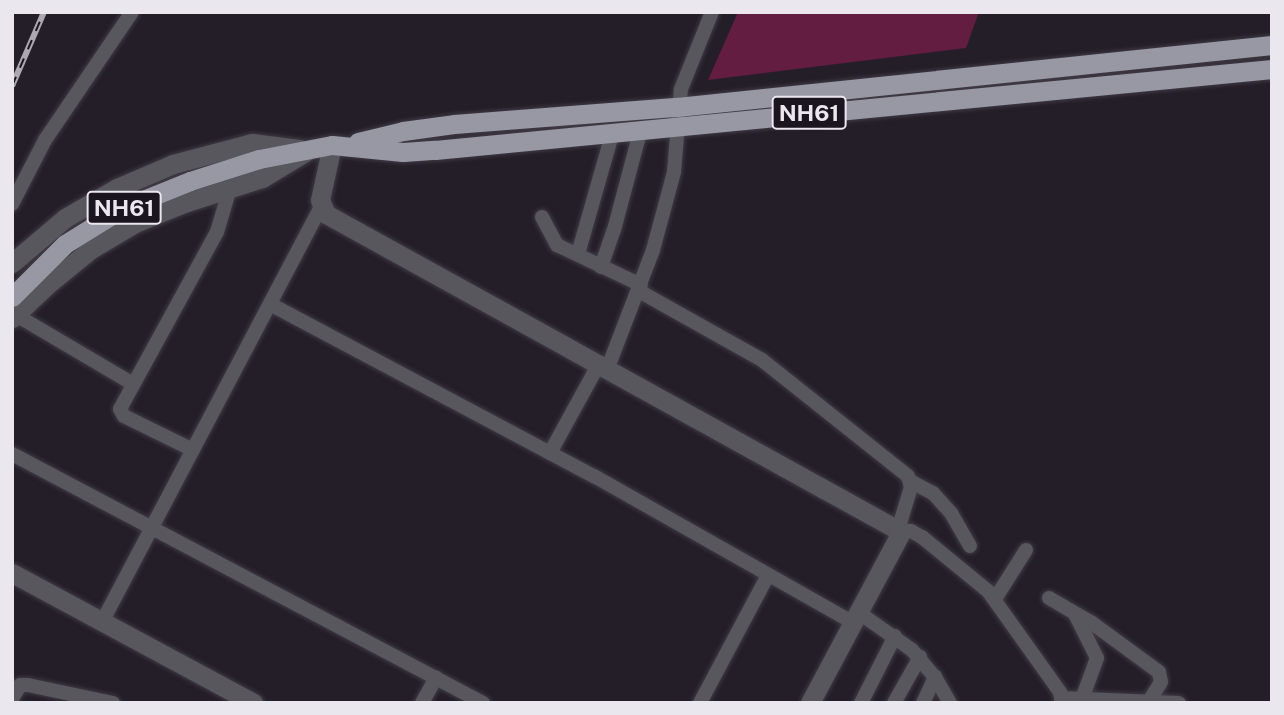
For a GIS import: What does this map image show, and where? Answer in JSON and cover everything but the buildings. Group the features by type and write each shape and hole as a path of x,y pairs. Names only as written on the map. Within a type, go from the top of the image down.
{"highway":[{"name":"NH61","path":"13,310 65,244 90,226 159,192 259,159 403,131 454,124 677,107 1272,45"},
{"name":"NH61","path":"339,145 403,152 612,135 1272,69"}],"street":[{"path":"12,204 45,140 132,12"},
{"path":"550,453 603,367 640,288 674,172 677,107 687,68 712,12"},
{"path":"601,267 614,230 640,132"},
{"path":"578,254 612,135"},
{"path":"12,263 65,218 117,188 173,164 252,143 308,150"},
{"path":"102,622 321,207 339,145"},
{"path":"133,384 13,310 91,249 135,223 262,178 308,150"},
{"path":"193,450 122,414 121,407 217,232 230,188"},
{"path":"321,207 326,214 898,530 918,533 995,599 1062,700 1179,703"},
{"path":"542,218 554,243 640,288 762,360 910,481 933,494 951,513 970,546"},
{"path":"270,304 550,453 768,575 895,636 919,657 950,703"},
{"path":"12,454 483,703"},
{"path":"810,703 899,536 898,530 910,481"},
{"path":"995,599 1026,550"},
{"path":"12,573 251,702"},
{"path":"700,703 768,575"},
{"path":"1049,598 1074,612 1159,672 1161,682 1149,701"},
{"path":"1074,612 1097,658 1082,699"},
{"path":"860,703 895,636"},
{"path":"894,703 919,657"},
{"path":"923,703 935,677"},
{"path":"422,703 436,678"},
{"path":"12,699 20,685 28,685 113,703"}],"shaded area":[{"path":"738,12 979,12 966,48 708,80"}],"railway":[{"path":"12,86 44,12"}]}
